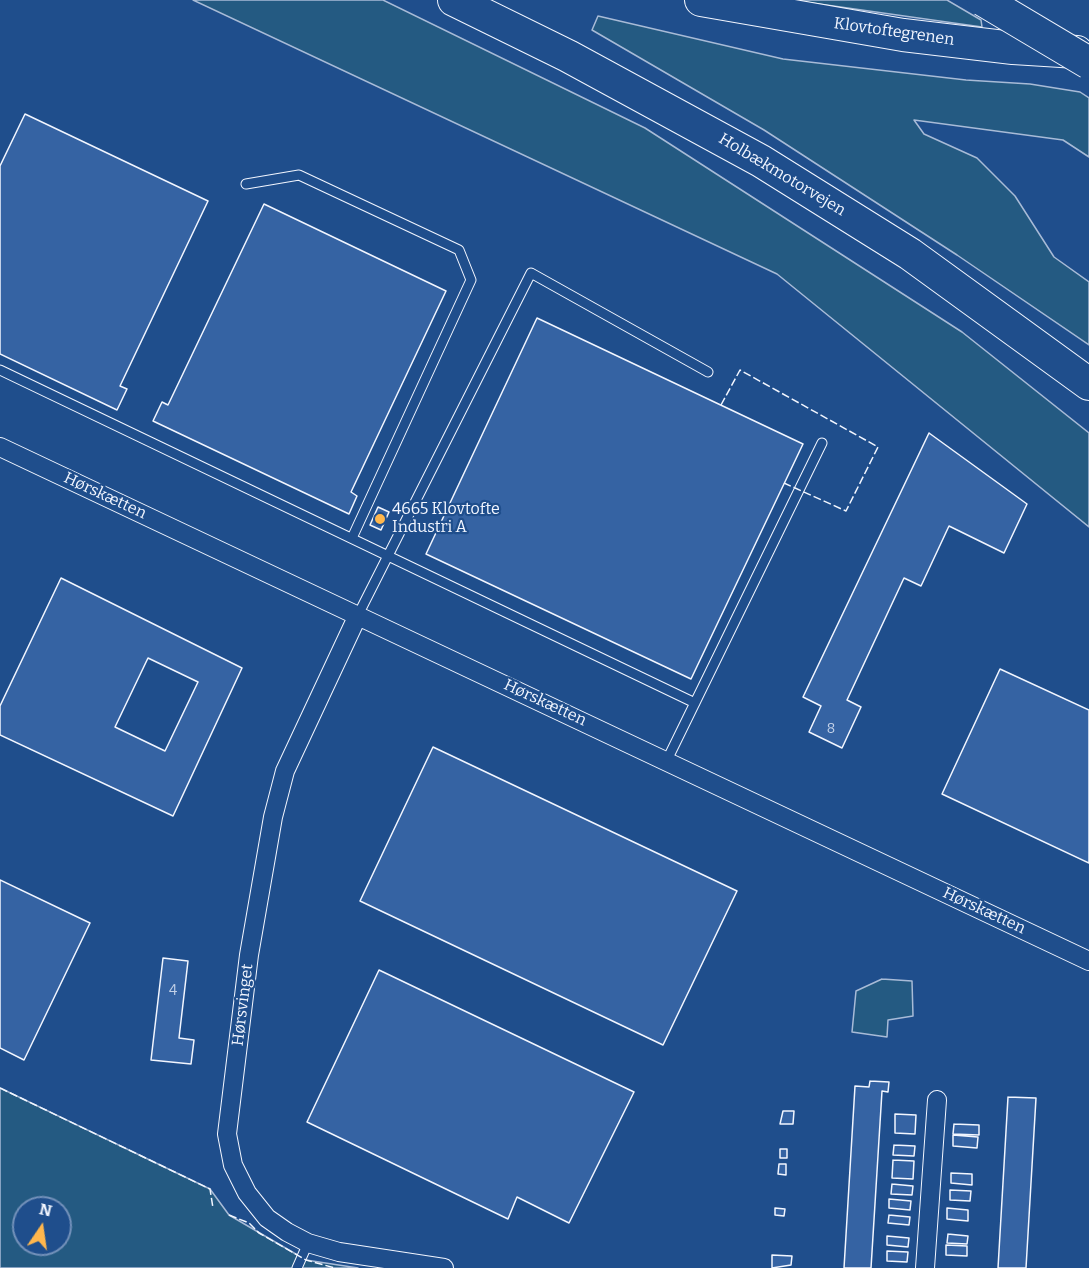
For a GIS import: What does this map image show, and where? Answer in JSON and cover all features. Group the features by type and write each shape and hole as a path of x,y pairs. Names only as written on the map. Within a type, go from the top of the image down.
{"highway":[{"name":"Holbækmotorvejen","path":"454,0 618,82 780,172 910,254 993,312 1089,384"},
{"name":"Klovtoftegrenen","path":"701,0 903,34 1013,48 1089,53"},
{"path":"983,0 1089,63"}],"street":[{"name":"Hørskætten","path":"0,447 1089,961"},
{"name":"Hørsvinget","path":"358,615 285,771 273,817 249,955 227,1134 233,1165 247,1193 267,1218 308,1243 369,1258 444,1268"},
{"path":"926,1268 937,1100"}],"lane":[{"path":"246,184 298,175 459,250 471,280 352,538"},
{"path":"358,615 531,273 708,372"},
{"path":"0,370 695,703"},
{"path":"667,760 822,443"},
{"path":"297,1268 308,1243"}],"shaded area":[{"path":"193,0 383,0 645,128 962,332 1089,433 1089,527 777,274"},
{"path":"791,0 947,0 981,20 982,27"},
{"path":"598,16 783,59 966,80 1030,84 1080,92 1089,98 1089,157 1063,140 914,120 924,134 977,158 1015,196 1054,257 1089,282 1089,345 957,255 764,130 592,30"},
{"path":"882,979 912,981 913,1016 888,1020 887,1037 852,1032 856,991"},
{"path":"0,1088 210,1189 229,1215 306,1260 358,1268 0,1268"}],"building":[{"path":"25,114 208,201 120,386 127,389 117,410 0,354 0,166"},
{"path":"264,204 446,291 351,492 357,496 349,514 153,421 162,402 168,405"},
{"path":"537,318 803,444 691,679 426,554"},
{"path":"929,433 1027,504 1004,553 949,526 921,586 904,578 847,700 861,707 842,748 809,732 821,706 803,697"},
{"name":"4665 Klovtofte Industri A","path":"378,507 389,512 381,530 370,525"},
{"path":"61,578 242,668 173,816 0,735 0,706","holes":["148,658 198,682 165,751 115,727"]},
{"path":"1000,669 1089,710 1089,863 942,794"},
{"path":"433,747 737,891 663,1045 360,901"},
{"path":"0,880 90,923 24,1060 0,1048"},
{"path":"163,958 188,961 179,1038 194,1040 191,1064 151,1060"},
{"path":"379,970 634,1092 569,1223 517,1197 508,1219 307,1122"},
{"path":"870,1081 889,1082 888,1092 882,1091 871,1268 844,1268 855,1086 869,1087"},
{"path":"1008,1097 1036,1098 1026,1268 998,1268"},
{"path":"783,1111 794,1111 793,1124 780,1124"},
{"path":"895,1114 916,1115 915,1134 895,1133"},
{"path":"954,1124 979,1125 979,1135 953,1134"},
{"path":"953,1135 978,1137 977,1148 953,1146"},
{"path":"894,1145 915,1146 914,1156 893,1155"},
{"path":"780,1149 787,1149 787,1158 780,1158"},
{"path":"893,1160 914,1161 913,1179 892,1178"},
{"path":"779,1164 786,1164 786,1175 778,1174"},
{"path":"951,1173 972,1174 972,1185 951,1183"},
{"path":"892,1184 913,1186 912,1195 891,1194"},
{"path":"950,1190 971,1191 970,1201 950,1200"},
{"path":"889,1199 911,1201 910,1210 889,1208"},
{"path":"775,1208 785,1209 784,1216 775,1215"},
{"path":"947,1208 968,1210 968,1221 947,1219"},
{"path":"889,1215 910,1217 909,1225 888,1223"},
{"path":"948,1234 968,1236 967,1244 947,1243"},
{"path":"887,1236 909,1238 908,1247 887,1245"},
{"path":"946,1245 967,1246 967,1256 946,1255"},
{"path":"887,1251 908,1252 907,1262 887,1261"},
{"path":"772,1255 792,1256 791,1265 772,1268"}],"fence":[{"path":"721,405 740,370 878,447 846,511 784,483"},
{"path":"0,1088 210,1189 213,1208"},
{"path":"229,1215 249,1223 259,1233 306,1260 335,1268"}],"place":[{"name":"4665 Klovtofte Industri A","path":"380,519"}]}
